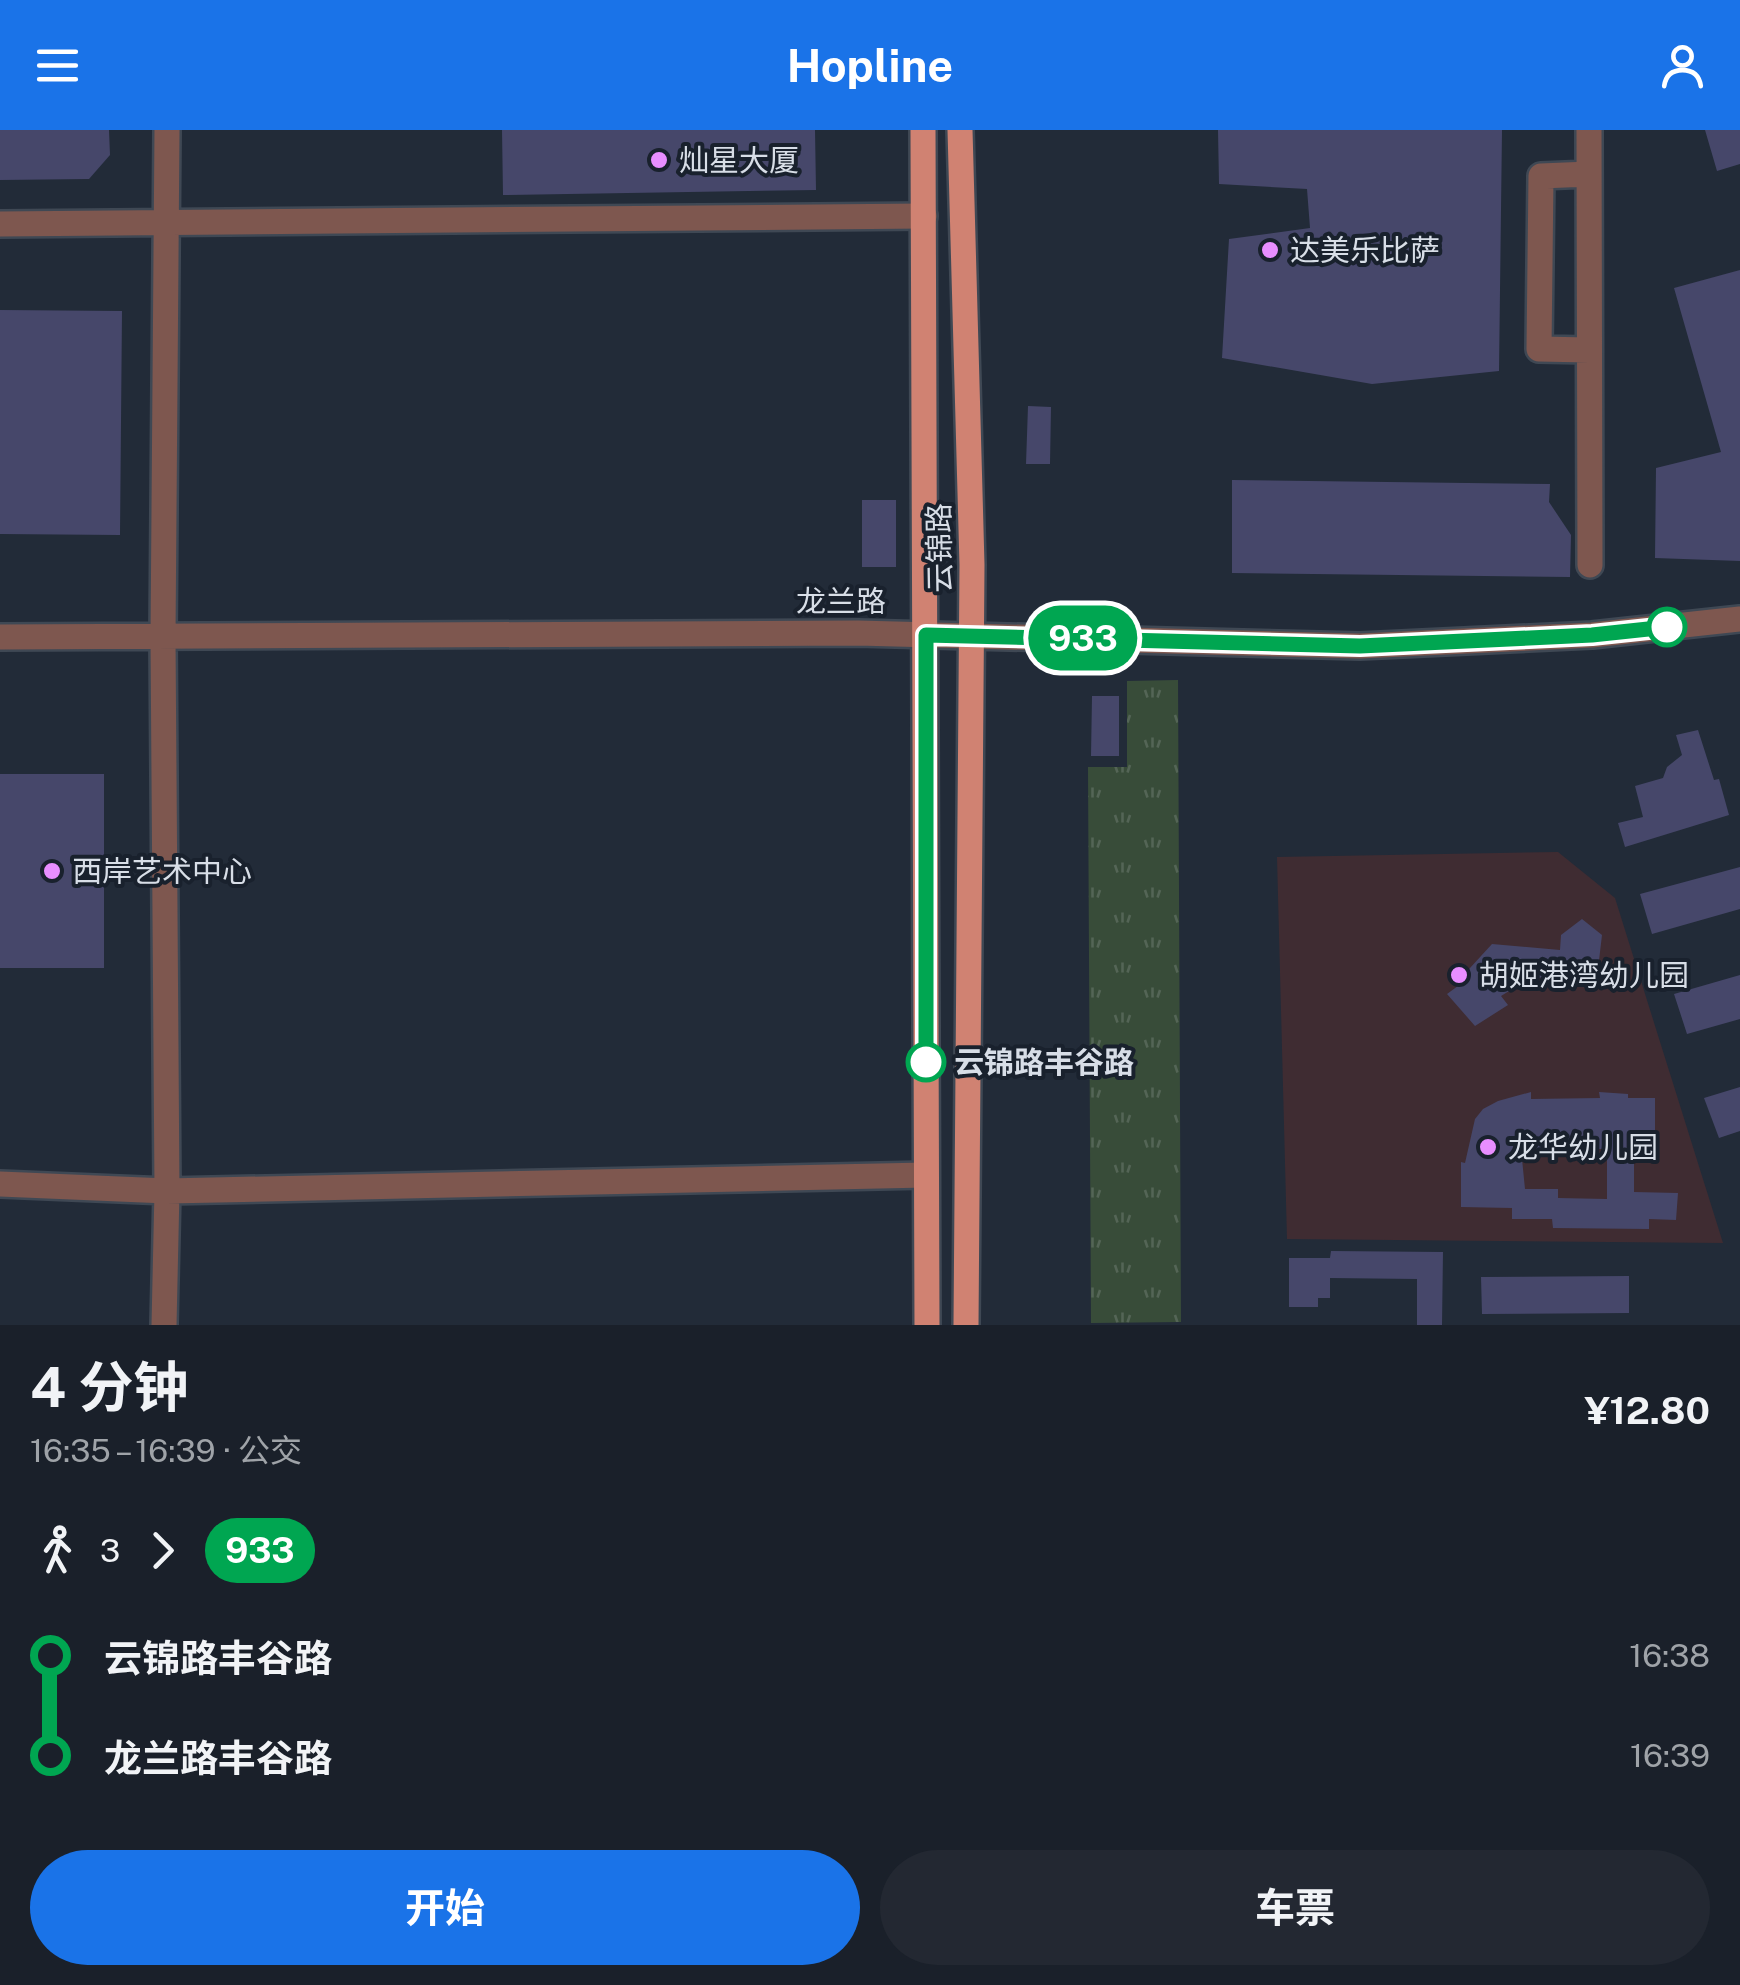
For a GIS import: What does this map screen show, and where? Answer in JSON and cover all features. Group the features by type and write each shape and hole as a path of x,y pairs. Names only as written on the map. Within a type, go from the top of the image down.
{"main road":[{"name":"云锦路","path":"923,130 926,1325"},
{"name":"云锦路","path":"960,130 972,635 966,1325"}],"street":[{"path":"164,1325 167,130"},
{"path":"1588,130 1590,565"},
{"path":"1589,174 1541,176 1540,350 1589,350"},
{"path":"0,224 924,216"},
{"name":"龙兰路","path":"0,637 972,635 1360,646 1592,635 1740,620"},
{"path":"0,1184 167,1191 926,1175"}],"shaded area":[{"path":"1558,852 1615,898 1723,1243 1287,1239 1277,857"}],"green space":[{"path":"1178,680 1181,1322 1091,1323 1088,767 1127,767 1127,681"}],"building":[{"path":"0,130 109,130 110,155 89,179 0,180"},
{"name":"灿星大厦","path":"502,130 815,130 816,190 503,195"},
{"path":"1218,130 1502,130 1499,371 1372,384 1222,358 1229,239 1310,228 1307,189 1219,184"},
{"path":"1705,130 1740,130 1740,164 1717,171"},
{"path":"1740,270 1740,561 1655,558 1656,468 1721,452 1674,288"},
{"path":"0,310 122,311 120,535 0,534"},
{"path":"1028,406 1051,407 1050,464 1026,464"},
{"path":"1232,480 1550,484 1549,502 1571,535 1570,577 1232,573"},
{"path":"862,500 896,500 896,567 862,567"},
{"path":"1092,696 1119,696 1119,756 1091,756"},
{"path":"1698,730 1729,815 1625,847 1618,823 1643,817 1635,786 1663,778 1667,767 1682,755 1676,735"},
{"name":"西岸艺术中心","path":"0,774 104,774 104,968 0,968"},
{"path":"1740,867 1740,909 1652,934 1640,894"},
{"path":"1582,919 1602,935 1598,969 1522,983 1501,996 1508,1005 1475,1026 1447,994 1462,983 1459,980 1492,944 1560,950 1561,935"},
{"path":"1740,975 1740,1019 1687,1034 1674,994"},
{"path":"1740,1087 1740,1131 1719,1138 1704,1098"},
{"path":"1531,1092 1531,1099 1600,1098 1599,1092 1655,1098 1655,1149 1634,1149 1634,1192 1678,1193 1676,1220 1649,1219 1649,1229 1553,1228 1552,1219 1512,1219 1512,1208 1461,1207 1461,1162 1465,1163 1475,1119 1498,1101","holes":["1521,1149 1607,1149 1607,1199 1558,1198 1558,1189 1525,1189"]},
{"path":"1331,1251 1443,1252 1442,1325 1417,1325 1417,1279 1330,1278 1330,1298 1318,1298 1318,1307 1289,1307 1289,1258 1330,1258"},
{"path":"1629,1276 1629,1313 1482,1314 1481,1277"}],"bus line":[{"name":"933","path":"926,1062 926,635 1360,646 1592,635 1667,627"}],"place":[{"name":"灿星大厦","path":"659,160"},
{"name":"达美乐比萨","path":"1270,250"},
{"name":"西岸艺术中心","path":"52,871"},
{"name":"胡姬港湾幼儿园","path":"1459,975"},
{"name":"云锦路丰谷路","path":"926,1062"},
{"name":"龙华幼儿园","path":"1488,1147"}]}
